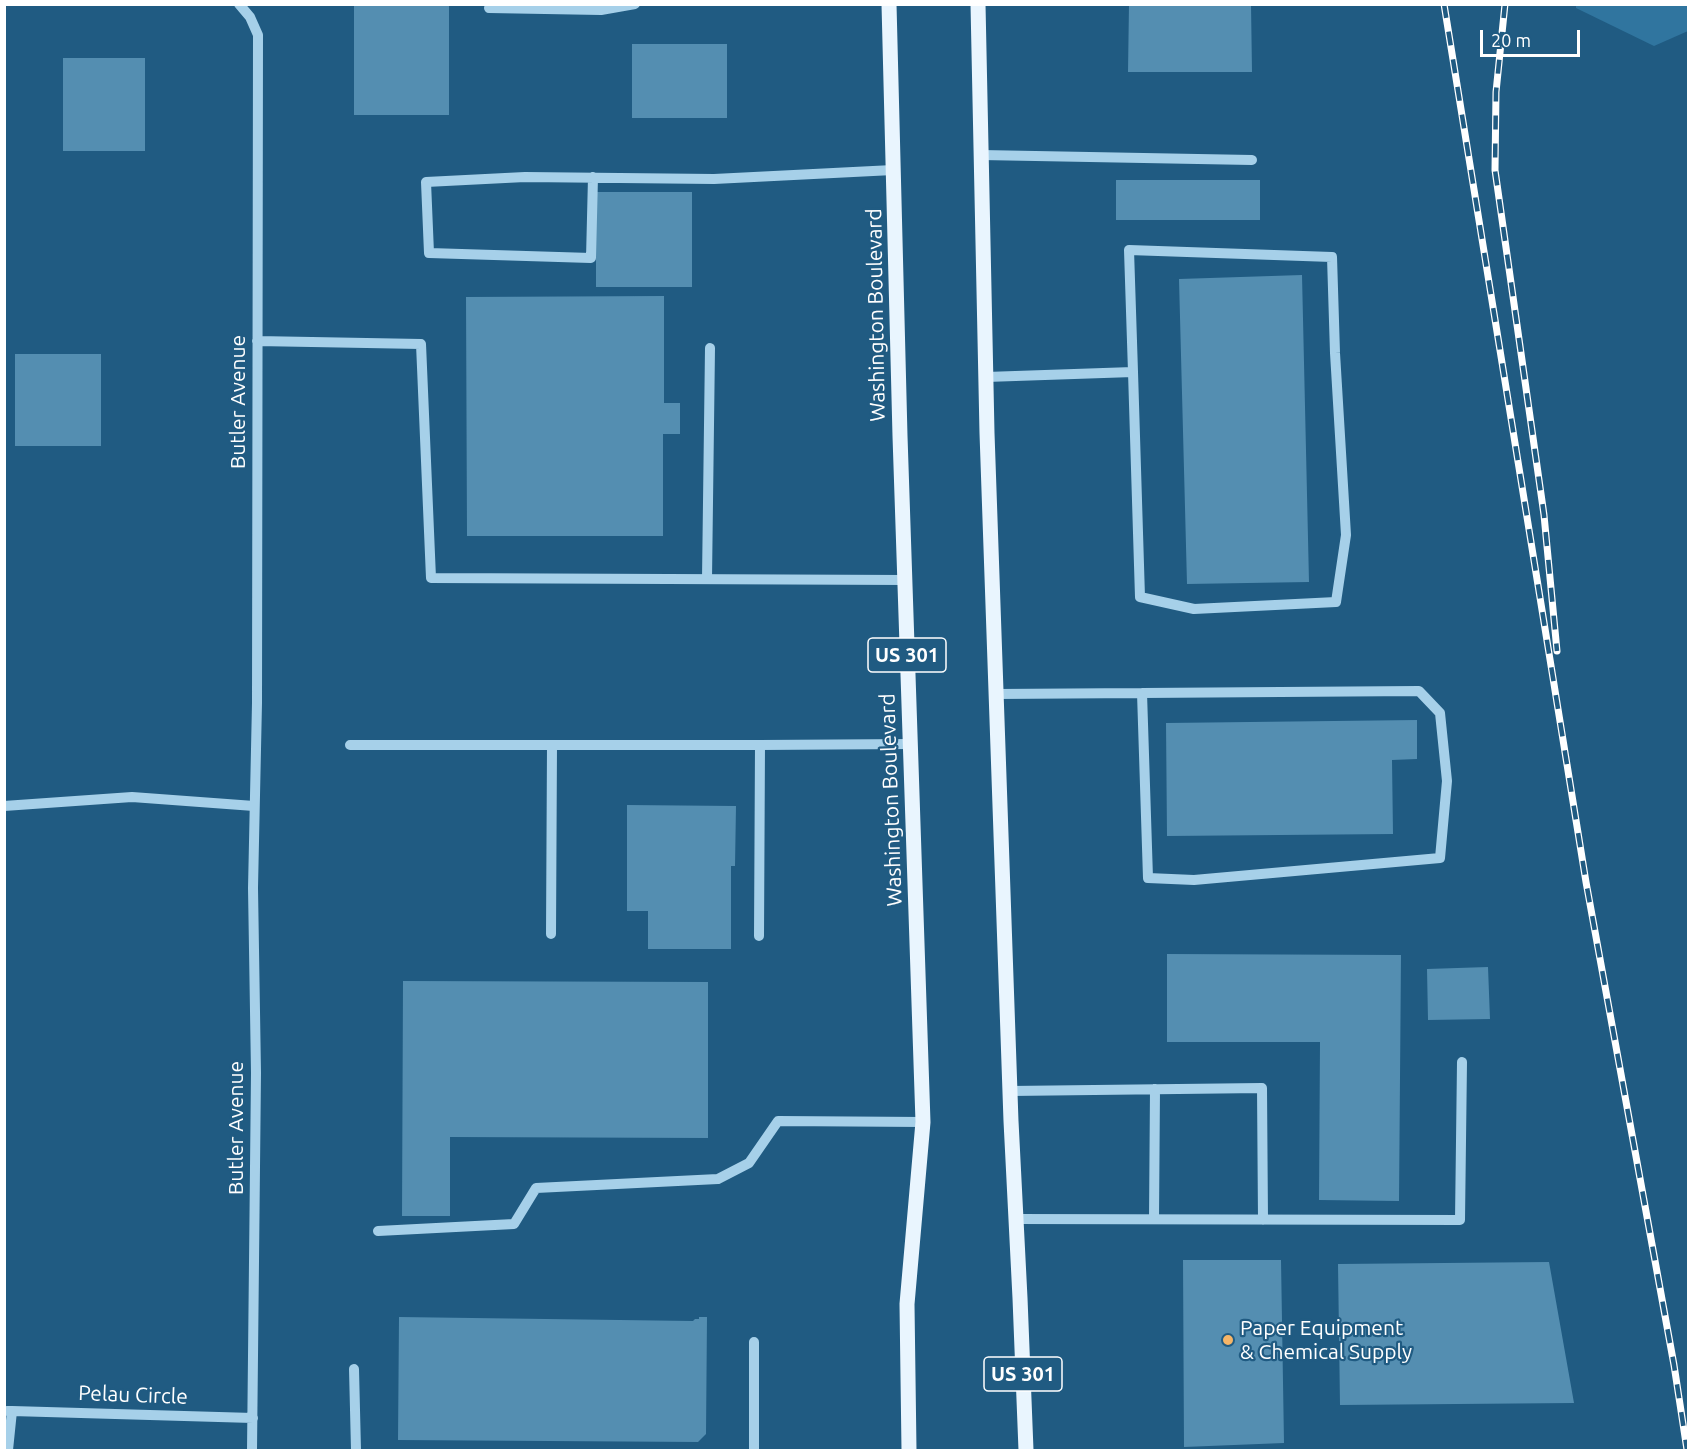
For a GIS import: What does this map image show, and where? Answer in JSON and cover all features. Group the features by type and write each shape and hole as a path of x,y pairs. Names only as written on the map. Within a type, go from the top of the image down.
{"main road":[{"name":"Washington Boulevard","path":"889,4 923,1122 907,1304 909,1450"},
{"name":"US 301","path":"978,4 996,694 1026,1450"}],"street":[{"name":"Butler Avenue","path":"239,4 250,17 258,35 257,703 254,806 256,1085 252,1450"},
{"path":"489,8 602,9 634,4"},
{"path":"981,155 1252,160"},
{"path":"592,177 591,258 429,253 426,182 525,177 592,177 714,179 893,170"},
{"path":"1129,250 1332,257 1346,535 1336,602 1194,609 1140,597 1133,372 1129,250"},
{"path":"257,341 421,344 431,578 905,580"},
{"path":"707,579 710,348"},
{"path":"986,377 1133,372"},
{"path":"996,694 1419,691 1440,713 1447,781 1440,858 1194,880 1148,878 1142,693"},
{"path":"350,745 910,744"},
{"path":"551,934 552,745"},
{"path":"759,936 760,745"},
{"path":"4,806 132,797 254,806"},
{"path":"1016,1219 1460,1220 1462,1062"},
{"path":"1010,1091 1262,1088 1263,1220"},
{"path":"1154,1219 1155,1089"},
{"path":"378,1231 514,1224 536,1188 718,1179 749,1163 778,1120 923,1122"},
{"path":"754,1342 754,1450"},
{"path":"354,1369 356,1450"},
{"name":"Pelau Circle","path":"8,1450 8,1411 253,1418"}],"shaded area":[{"path":"1576,5 1688,5 1688,31 1654,46 1576,8"}],"building":[{"path":"354,4 449,4 449,115 354,115"},
{"path":"1129,4 1251,4 1252,72 1128,72"},
{"path":"632,44 727,44 727,118 632,118"},
{"path":"63,58 145,58 145,151 63,151"},
{"path":"1116,180 1260,180 1260,220 1116,220"},
{"path":"596,192 692,192 692,287 596,287"},
{"path":"1302,275 1309,582 1187,584 1179,279"},
{"path":"664,296 664,403 680,403 680,434 663,434 663,536 467,536 466,297"},
{"path":"15,354 101,354 101,446 15,446"},
{"path":"1417,720 1417,759 1392,760 1393,834 1167,836 1166,723"},
{"path":"627,805 736,806 735,866 731,866 731,949 648,949 648,911 627,911"},
{"path":"1167,954 1401,955 1399,1201 1319,1200 1320,1042 1167,1042"},
{"path":"1488,967 1490,1019 1428,1020 1427,969"},
{"path":"403,981 708,982 708,1138 450,1137 450,1216 402,1216"},
{"path":"1183,1260 1281,1260 1284,1443 1184,1447"},
{"path":"1549,1262 1574,1403 1340,1405 1338,1264"},
{"path":"399,1317 693,1321 699,1317 707,1317 706,1434 698,1442 398,1440"}],"railway":[{"path":"1444,4 1586,882 1674,1365 1687,1450"},
{"path":"1505,4 1496,92 1495,170 1544,515 1557,651"}],"place":[{"name":"Paper Equipment & Chemical Supply","path":"1228,1340"}]}
